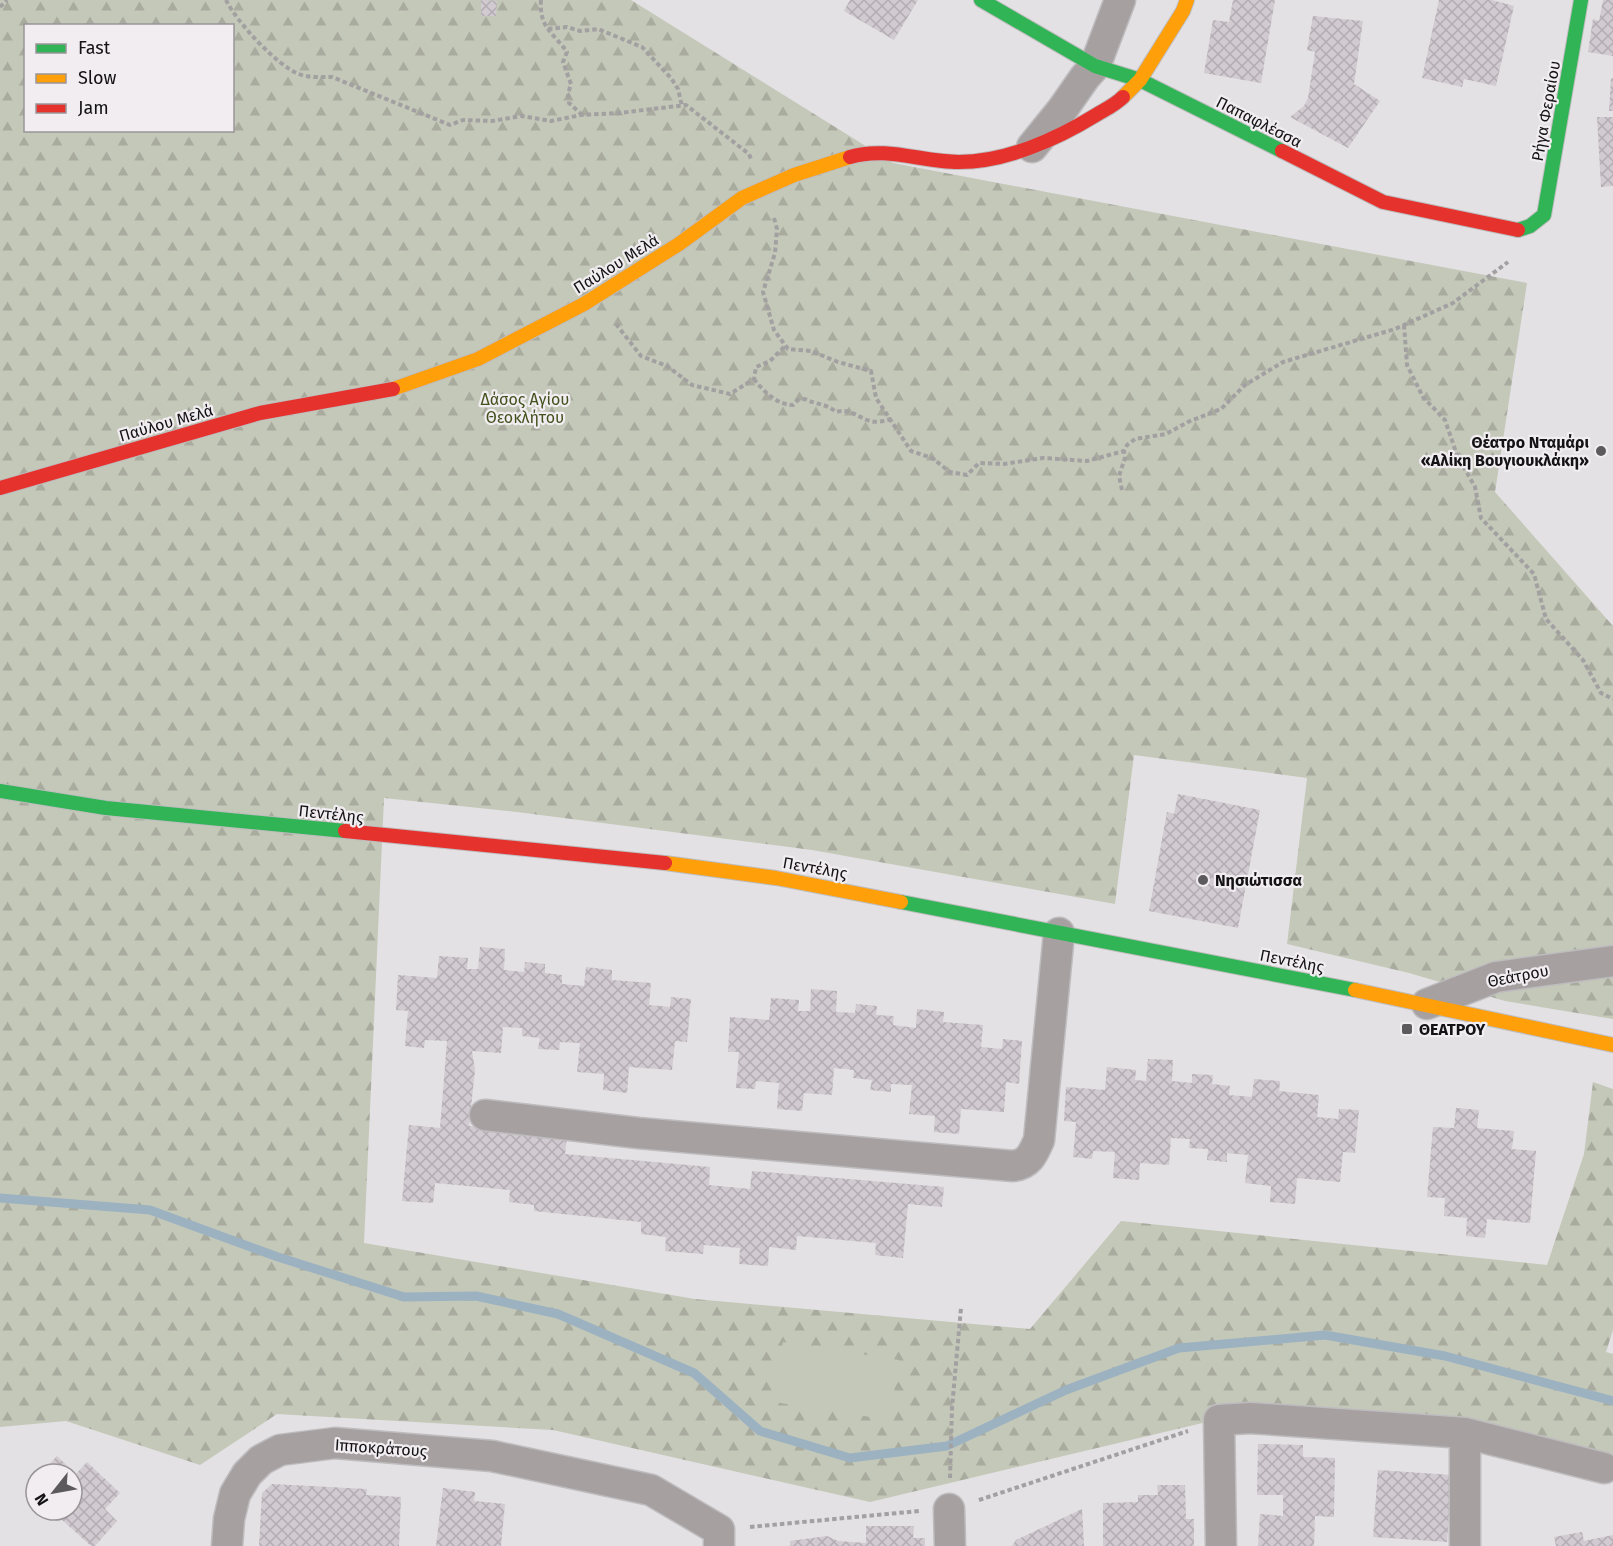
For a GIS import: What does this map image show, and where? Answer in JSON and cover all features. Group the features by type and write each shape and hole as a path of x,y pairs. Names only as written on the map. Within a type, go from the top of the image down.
{"street":[{"name":"Παπαφλέσσα","path":"981,0 1095,66 1140,80 1383,202 1513,230 1530,227"},
{"path":"1032,147 1095,66 1120,0"},
{"name":"Παύλου Μελά","path":"0,488 260,413 404,387 478,359 599,294 679,244 742,198 794,175 854,156 886,152 930,160 961,162 1001,156 1032,147 1073,129 1118,102 1140,80 1183,11 1187,0"},
{"name":"Ρήγα Φεραίου","path":"1530,227 1544,215 1581,0"},
{"name":"Πεντέλης","path":"0,791 106,808 645,860 776,878 1427,1004 1613,1045"},
{"path":"484,1115 638,1133 1022,1165 1032,1157 1039,1140 1059,933"},
{"name":"Θεάτρου","path":"1427,1004 1496,977 1613,961"},
{"path":"1221,1546 1219,1420 1250,1418 1465,1433 1604,1468"},
{"path":"1465,1433 1465,1546"},
{"name":"Ιπποκράτους","path":"227,1546 235,1494 247,1474 261,1460 280,1450 335,1443 492,1456 651,1490 719,1530 719,1546"},
{"path":"949,1509 950,1546"}],"path":[{"path":"0,7 7,0"},
{"path":"226,0 240,23 279,62 299,75 318,78 332,77 450,125 464,120 492,121 521,116 551,121 581,114 619,113 686,105 749,154 765,188 777,229 775,253 763,291 774,330 788,349 812,351 838,362 872,371 876,398 911,451 932,458 950,472 968,475 980,462 1004,464 1043,458 1087,461 1124,452"},
{"path":"542,0 540,14 548,29 567,52 563,62 571,84 568,94 569,103 581,114"},
{"path":"548,29 567,27 580,31 598,29 642,47 671,78 678,89 682,105"},
{"path":"1122,490 1119,476 1125,458 1124,452 1127,445 1135,439 1166,435 1188,422 1221,410 1245,385 1283,362 1404,325 1453,303 1510,260 1530,227"},
{"path":"599,294 614,322 641,356 667,366 692,385 730,394 754,379 756,367 770,361 786,345"},
{"path":"1404,325 1407,365 1423,397 1445,420 1457,455 1475,487 1481,518 1534,574 1546,619 1583,660 1601,693 1613,699"},
{"path":"754,379 768,395 785,405 793,405 798,400 805,399 813,403 822,403 836,412 849,411 869,421 891,419"},
{"path":"950,1468 952,1408 961,1308"}],"green space":[{"name":"Δάσος Αγίου Θεοκλήτου","path":"0,0 631,0 893,163 1527,283 1495,492 1613,626 1613,1019 1505,1001 1409,973 1287,944 1307,778 1134,755 1115,904 812,850 517,812 384,798 364,1243 695,1299 1030,1329 1121,1221 1547,1265 1584,1154 1593,1082 1613,1089 1613,1330 1606,1352 1613,1354 1613,1455 1274,1406 870,1502 553,1430 277,1414 200,1465 66,1421 0,1427"},
{"path":"783,1342 899,1360 890,1420 774,1402"}],"building":[{"path":"481,0 497,1 496,16 481,16"},
{"path":"850,0 918,0 894,40 844,11"},
{"path":"1233,0 1275,0 1261,83 1204,73 1213,20 1229,22"},
{"path":"1439,0 1492,0 1514,6 1496,86 1464,79 1462,87 1422,78"},
{"path":"1603,0 1613,0 1613,56 1588,52 1593,19 1599,21"},
{"path":"1313,16 1363,21 1354,84 1380,101 1348,148 1290,117 1304,106 1308,98 1315,52 1307,50"},
{"path":"1611,78 1613,78 1613,111 1609,111"},
{"path":"1597,117 1613,117 1613,186 1601,187"},
{"path":"1178,794 1260,810 1238,928 1149,911 1167,812 1174,814"},
{"path":"480,947 505,949 504,970 524,972 525,962 545,964 545,973 562,975 562,984 584,986 586,967 612,970 612,980 651,983 649,1005 670,1007 671,997 691,999 687,1042 675,1041 672,1070 629,1067 627,1093 603,1090 604,1074 577,1072 580,1043 560,1042 559,1050 538,1049 540,1038 522,1036 522,1028 503,1027 501,1053 472,1051 475,1070 469,1126 567,1136 565,1154 710,1167 709,1185 750,1189 752,1171 944,1187 942,1207 908,1204 903,1258 875,1255 876,1243 797,1236 796,1250 769,1247 768,1266 739,1264 740,1248 704,1245 703,1254 665,1251 666,1237 641,1234 641,1222 534,1211 534,1205 509,1202 510,1190 435,1183 433,1203 402,1201 409,1125 440,1128 447,1041 425,1040 424,1048 405,1046 408,1011 396,1010 398,975 437,978 439,956 468,958 467,969 478,969"},
{"path":"811,989 837,991 836,1012 855,1013 856,1004 877,1006 876,1015 894,1016 893,1025 916,1028 917,1009 944,1012 943,1022 983,1025 981,1047 1002,1049 1003,1039 1022,1041 1019,1084 1006,1082 1004,1112 961,1109 959,1134 934,1132 935,1116 909,1114 912,1085 891,1084 891,1092 870,1090 872,1080 853,1078 854,1070 834,1068 832,1095 804,1093 802,1111 777,1109 779,1083 756,1081 755,1089 736,1088 739,1052 728,1052 730,1017 769,1020 771,998 799,1000 798,1011 810,1011"},
{"path":"1148,1059 1173,1060 1172,1081 1192,1083 1192,1074 1213,1075 1212,1084 1230,1086 1229,1095 1252,1097 1254,1079 1280,1081 1279,1091 1319,1095 1317,1117 1338,1119 1339,1109 1359,1110 1355,1153 1343,1152 1340,1182 1297,1178 1295,1204 1270,1202 1271,1186 1245,1183 1248,1155 1227,1153 1227,1162 1207,1160 1208,1149 1189,1148 1190,1139 1171,1138 1169,1165 1140,1163 1139,1180 1113,1178 1115,1152 1093,1151 1092,1159 1073,1157 1076,1122 1064,1121 1066,1087 1105,1090 1107,1067 1136,1070 1135,1080 1146,1081"},
{"path":"1456,1108 1479,1110 1477,1128 1514,1131 1512,1149 1536,1151 1530,1223 1487,1219 1485,1238 1466,1236 1467,1218 1444,1216 1445,1198 1427,1197 1433,1127 1454,1128"},
{"path":"1258,1444 1303,1445 1303,1457 1335,1458 1334,1517 1315,1516 1314,1546 1258,1546 1260,1514 1283,1516 1283,1495 1257,1495"},
{"path":"57,1456 63,1462 52,1462"},
{"path":"87,1462 120,1493 105,1509 117,1521 95,1546 91,1546 64,1522 84,1522 84,1465"},
{"path":"1378,1470 1452,1475 1447,1542 1373,1537"},
{"path":"272,1484 367,1489 366,1495 401,1497 399,1546 259,1546 262,1493"},
{"path":"1157,1485 1185,1485 1186,1519 1194,1519 1194,1546 1103,1546 1103,1503 1138,1502 1138,1495 1158,1495"},
{"path":"443,1488 475,1492 474,1501 505,1504 501,1546 436,1546"},
{"path":"1082,1509 1084,1546 1012,1546 1016,1540"},
{"path":"866,1526 914,1526 913,1538 925,1538 925,1546 790,1546 790,1541 827,1536 838,1541 866,1543"},
{"path":"1582,1532 1584,1541 1613,1535 1613,1546 1556,1546 1554,1537"}],"waterway":[{"path":"0,1198 150,1210 278,1257 404,1297 476,1296 558,1314 694,1373 760,1431 850,1458 947,1446 1066,1390 1179,1348 1325,1335 1445,1356 1613,1401"}],"traffic: fast":[{"path":"981,0 1095,66 1140,80 1282,151"},
{"path":"1518,230 1530,226 1544,215 1581,0"},
{"path":"0,791 106,808 345,831"},
{"path":"901,902 1355,990"}],"traffic: slow":[{"path":"1123,97 1140,80 1183,11 1187,0"},
{"path":"393,389 478,359 584,304 679,244 742,198 794,175 850,157"},
{"path":"665,863 776,878 901,902"},
{"path":"1355,990 1613,1045"}],"traffic: jam":[{"path":"850,157 877,153 959,162 995,158 1031,148 1065,132 1110,107 1123,97"},
{"path":"1282,151 1383,202 1518,230"},
{"path":"0,488 260,413 393,389"},
{"path":"345,831 665,863"}],"place":[{"name":"Θέατρο Νταμάρι «Αλίκη Βουγιουκλάκη»","path":"1601,451"},
{"name":"Νησιώτισσα","path":"1203,880"},
{"name":"ΘΕΑΤΡΟΥ","path":"1407,1029"}]}
